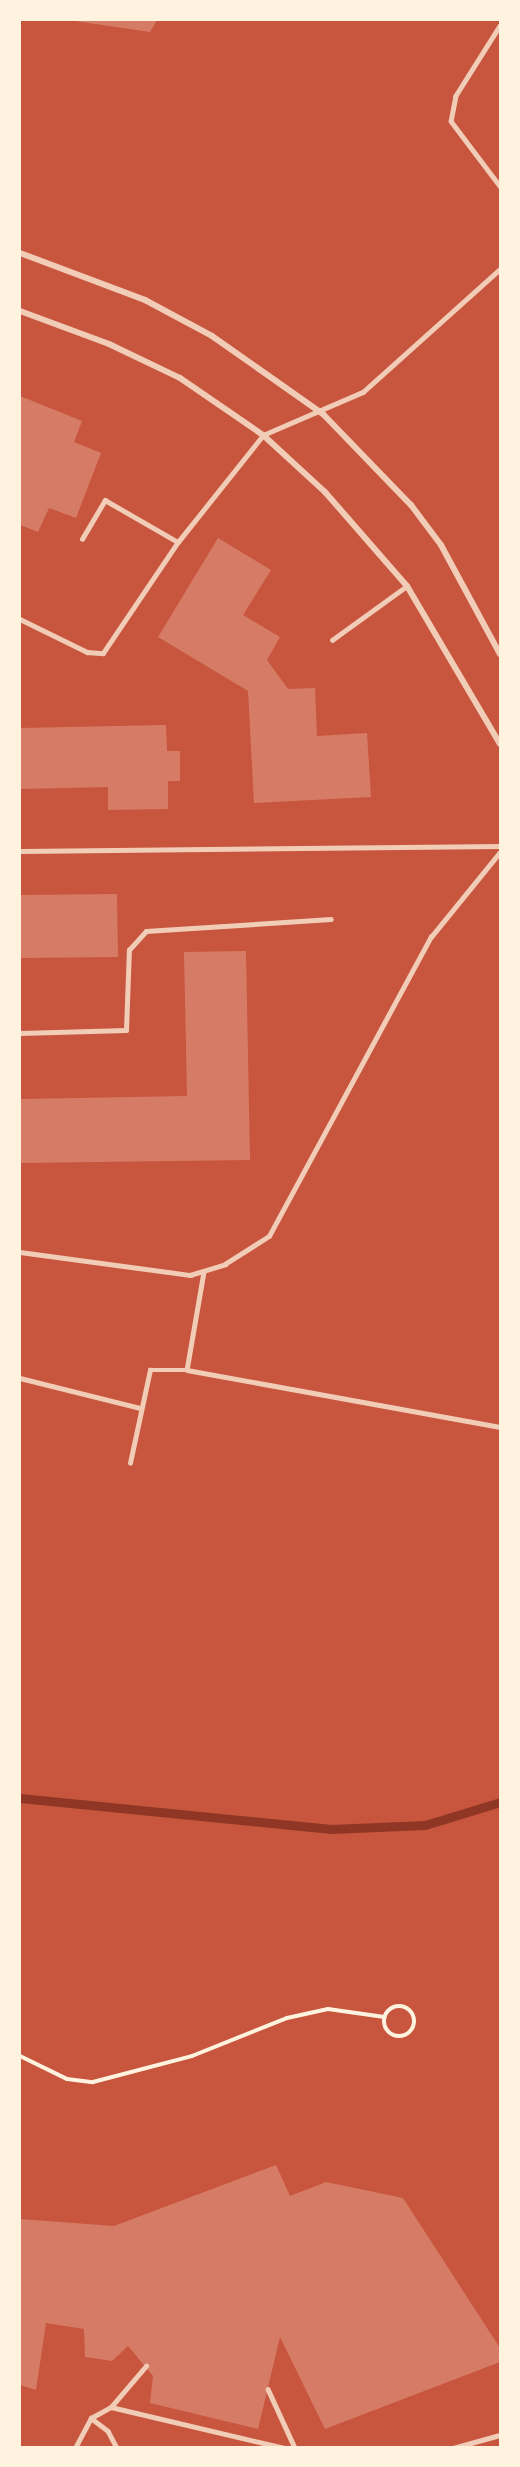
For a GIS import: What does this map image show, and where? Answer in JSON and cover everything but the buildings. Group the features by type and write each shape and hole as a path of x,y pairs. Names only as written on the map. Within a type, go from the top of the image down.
{"street":[{"path":"20,253 146,300 222,342 323,414 411,505 441,545 501,654"},
{"path":"20,311 109,344 180,378 263,435 325,492 407,586 501,744"},
{"path":"20,852 501,846"}],"lane":[{"path":"501,26 456,96 451,121 501,186"},
{"path":"20,619 87,652 103,653 178,542 263,435 323,414 389,373 501,269"},
{"path":"82,539 105,500 178,542"},
{"path":"332,640 407,586"},
{"path":"20,1252 169,1276 204,1272 244,1254 278,1225 431,937 501,852"},
{"path":"20,1033 126,1029 129,950 146,931 331,919"},
{"path":"187,1370 204,1272"},
{"path":"129,1463 150,1370 187,1370 501,1427"},
{"path":"20,1378 140,1408"},
{"path":"75,2448 91,2418 111,2407 146,2366"},
{"path":"268,2389 295,2448"},
{"path":"111,2407 284,2448"},
{"path":"91,2418 108,2431 117,2448"},
{"path":"453,2448 501,2435"}],"path":[{"path":"393,2006 403,2006 414,2016 414,2025 403,2036 393,2034 384,2017 393,2006"},
{"path":"20,2055 67,2079 93,2082 192,2056 287,2018 328,2009 384,2017"}],"waterway":[{"path":"20,1798 331,1829 425,1825 500,1802"}]}
